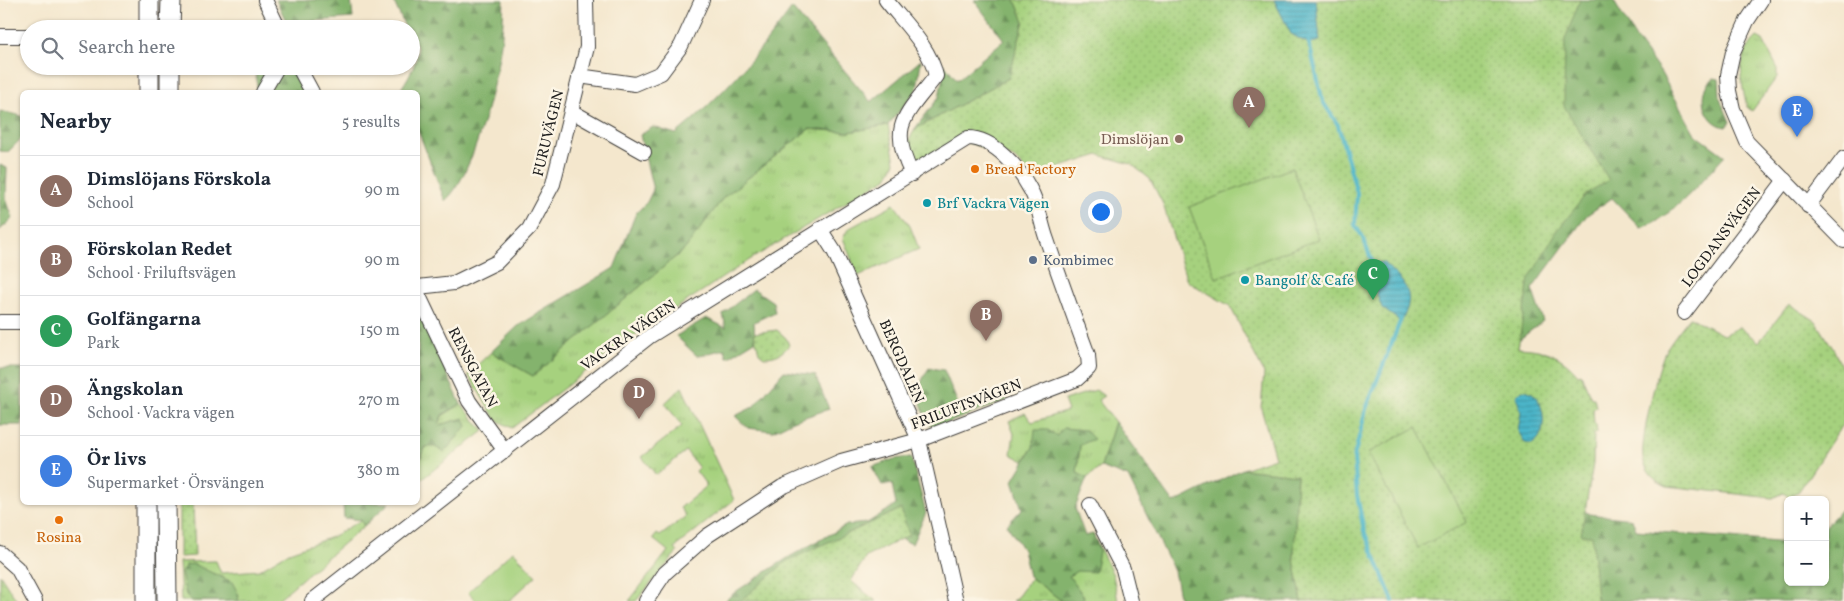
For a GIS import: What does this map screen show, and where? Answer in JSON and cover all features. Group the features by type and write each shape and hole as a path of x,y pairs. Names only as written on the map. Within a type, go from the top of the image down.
{"street":[{"path":"149,0 149,20"},
{"path":"170,20 171,0"},
{"path":"265,0 275,20"},
{"name":"FURUVÄGEN","path":"420,288 454,283 497,262 529,228 553,184 586,47 586,0"},
{"path":"579,76 635,84 661,73 682,46 702,0"},
{"path":"886,0 923,47 933,63 936,76 912,106 900,126 900,146 912,174"},
{"path":"1761,0 1747,21 1733,52 1728,75 1728,91 1733,109 1747,142 1844,241"},
{"path":"0,36 20,36"},
{"path":"149,75 149,90"},
{"path":"170,75 170,90"},
{"path":"264,89 273,75"},
{"path":"303,75 311,90"},
{"path":"571,111 644,152"},
{"name":"VACKRA VÄGEN","path":"312,601 650,336 968,138 978,138 987,142"},
{"name":"FRILUFTSVÄGEN","path":"646,601 665,573 707,536 782,487 841,462 919,440 1076,379 1089,368 1088,355 1031,190 1010,162 987,142"},
{"path":"1808,206 1844,158"},
{"name":"LOGDANSVÄGEN","path":"1684,313 1785,180"},
{"name":"BERGDALEN","path":"820,229 834,251 919,440 956,601"},
{"name":"RENSGATAN","path":"420,298 469,401 505,451"},
{"path":"0,322 20,322"},
{"path":"146,505 146,601"},
{"path":"166,505 167,601"},
{"path":"1090,505 1123,569 1131,601"},
{"path":"0,553 17,568 35,601"}],"green space":[{"path":"276,0 351,0 353,18 286,20"},
{"path":"393,0 504,0 500,50 481,131 465,173 445,201 420,135 420,90 400,90 409,75 420,75 420,20 402,20"},
{"path":"974,0 1015,0 1024,21 1009,78 914,130 939,97 945,65 957,80 1004,40"},
{"path":"1015,0 1580,0 1565,39 1564,106 1609,180 1587,193 1557,231 1529,279 1518,348 1543,351 1558,357 1578,375 1581,374 1591,398 1594,398 1596,407 1593,409 1594,423 1596,424 1597,433 1594,434 1593,464 1581,535 1592,535 1597,601 1302,601 1294,559 1297,475 1243,469 1275,458 1261,408 1264,373 1230,306 1187,281 1163,204 1150,179 1131,164 1099,155 1032,176 1014,158 957,139 914,163 908,143 914,130 1009,78 1024,21"},
{"path":"1507,0 1613,0 1637,40 1661,73 1695,134 1725,156 1676,207 1654,222 1641,228 1612,198 1587,215 1532,289 1543,321 1519,340 1505,364"},
{"path":"792,8 871,102 921,60 917,90 888,125 849,132 809,129 723,198 685,249 533,376 491,352 518,326 614,268 636,213 647,202 653,190 640,135 653,127 676,134 693,120 738,75"},
{"path":"1757,37 1763,40 1777,67 1777,77 1752,111 1747,107 1742,70 1745,53"},
{"path":"255,75 296,75 304,90 258,90"},
{"path":"1714,78 1719,79 1720,98 1730,122 1726,127 1718,125 1712,120 1705,106 1705,91 1708,84"},
{"path":"0,111 20,116 20,140 8,152 0,151"},
{"path":"888,125 895,162 887,178 751,259 620,345 512,428 496,420 468,374 491,352 533,376 685,249 723,198 809,129 849,132"},
{"path":"0,165 7,168 6,199 13,218 0,230"},
{"path":"1292,168 1319,239 1216,278 1189,207"},
{"path":"894,204 910,226 919,249 858,276 843,238 848,229"},
{"path":"754,289 773,302 775,312 754,322 755,341 729,357 727,357 725,349 697,356 676,336 706,318 726,328 723,314"},
{"path":"1789,304 1816,321 1834,350 1844,373 1844,422 1799,491 1791,496 1784,493 1772,498 1667,486 1658,481 1648,472 1644,463 1644,436 1650,402 1663,356 1675,336 1690,317 1723,335 1739,327 1759,342"},
{"path":"420,316 461,404 442,415 439,425 464,418 467,426 444,452 435,447 425,447 420,459"},
{"path":"777,330 786,338 789,345 778,354 764,357 759,353 754,333"},
{"path":"0,368 20,368 20,425 0,425"},
{"path":"929,368 944,370 958,404 976,401 1004,390 1008,400 937,427 929,425 921,402 920,390 924,376"},
{"path":"784,371 815,375 829,409 793,421 773,431 748,428 735,416 753,407"},
{"path":"682,387 734,500 679,544 675,549 678,551 636,601 629,601 668,551 653,539 657,534 660,536 686,516 680,508 707,486 696,471 699,468 686,451 656,475 642,457 682,426 665,403"},
{"path":"1096,390 1104,396 1098,400 1115,422 1101,467 1087,478 1077,473 1080,445 1057,436 1033,447 1024,461 1011,454 1014,434 1009,421 1025,413 1032,422 1068,411 1064,400"},
{"path":"461,404 484,431 420,480 420,459 425,447 435,446 444,452 467,426 439,426 442,416"},
{"path":"1115,422 1174,503 1243,469 1297,475 1294,559 1302,601 1180,601 1174,571 1128,477 1101,467"},
{"path":"1417,427 1467,522 1418,548 1368,453"},
{"path":"1063,428 1085,430 1094,439 1080,445 1077,473 1087,478 1075,508 1085,536 1093,534 1099,551 1095,572 1077,571 1069,576 1084,597 1082,601 1062,601 1029,576 1023,550 1007,525 1022,509 1013,481 1033,447 1035,430 1048,430 1057,436"},
{"path":"911,457 926,513 912,544 895,536 875,539 849,584 862,588 870,601 725,601 735,592 789,557 847,525 867,523 896,505 892,484 882,485 872,467 894,459"},
{"path":"179,505 193,505 195,556 179,557"},
{"path":"343,505 387,505 364,526 361,520 344,518"},
{"path":"1844,506 1844,600 1841,601 1437,601 1583,510 1589,514 1632,519 1636,530 1784,543 1784,586 1829,586 1829,523"},
{"path":"901,509 909,535 866,557 851,581 876,601 740,601 787,561"},
{"path":"361,520 364,526 276,601 181,601 179,562 216,561 221,573 259,570 289,552 332,537"},
{"path":"1093,534 1113,575 1118,601 1082,601 1084,597 1069,576 1099,551"},
{"path":"513,551 536,576 509,601 476,601 468,592"},
{"path":"193,564 232,582 239,595 238,601 192,601 186,595 181,573 186,565"},
{"path":"0,574 17,601 0,601"},
{"path":"1031,578 1062,601 1012,601"}],"water":[{"path":"1274,0 1316,0 1320,41 1309,44 1291,34"},
{"path":"1383,262 1402,282 1408,295 1406,312 1401,322 1382,308 1375,289 1371,264"},
{"path":"1522,390 1530,392 1536,397 1543,413 1542,432 1532,444 1525,443 1518,431 1521,412 1516,396"}],"waterway":[{"path":"1308,39 1323,102 1338,125 1357,193 1355,225 1362,236 1374,266"},
{"path":"1393,601 1364,531 1357,495 1354,457 1366,409 1401,319"}],"place":[{"name":"Dimslöjans Förskola","path":"1249,128"},
{"name":"Ör livs","path":"1797,137"},
{"name":"Dimslöjan","path":"1179,139"},
{"name":"Bread Factory","path":"975,169"},
{"name":"Brf Vackra Vägen","path":"927,203"},
{"name":"Kombimec","path":"1033,260"},
{"name":"Bangolf & Café","path":"1245,280"},
{"name":"Golfängarna","path":"1373,300"},
{"name":"Förskolan Redet","path":"986,341"},
{"name":"Ängskolan","path":"639,419"},
{"name":"Rosina","path":"59,520"}]}
